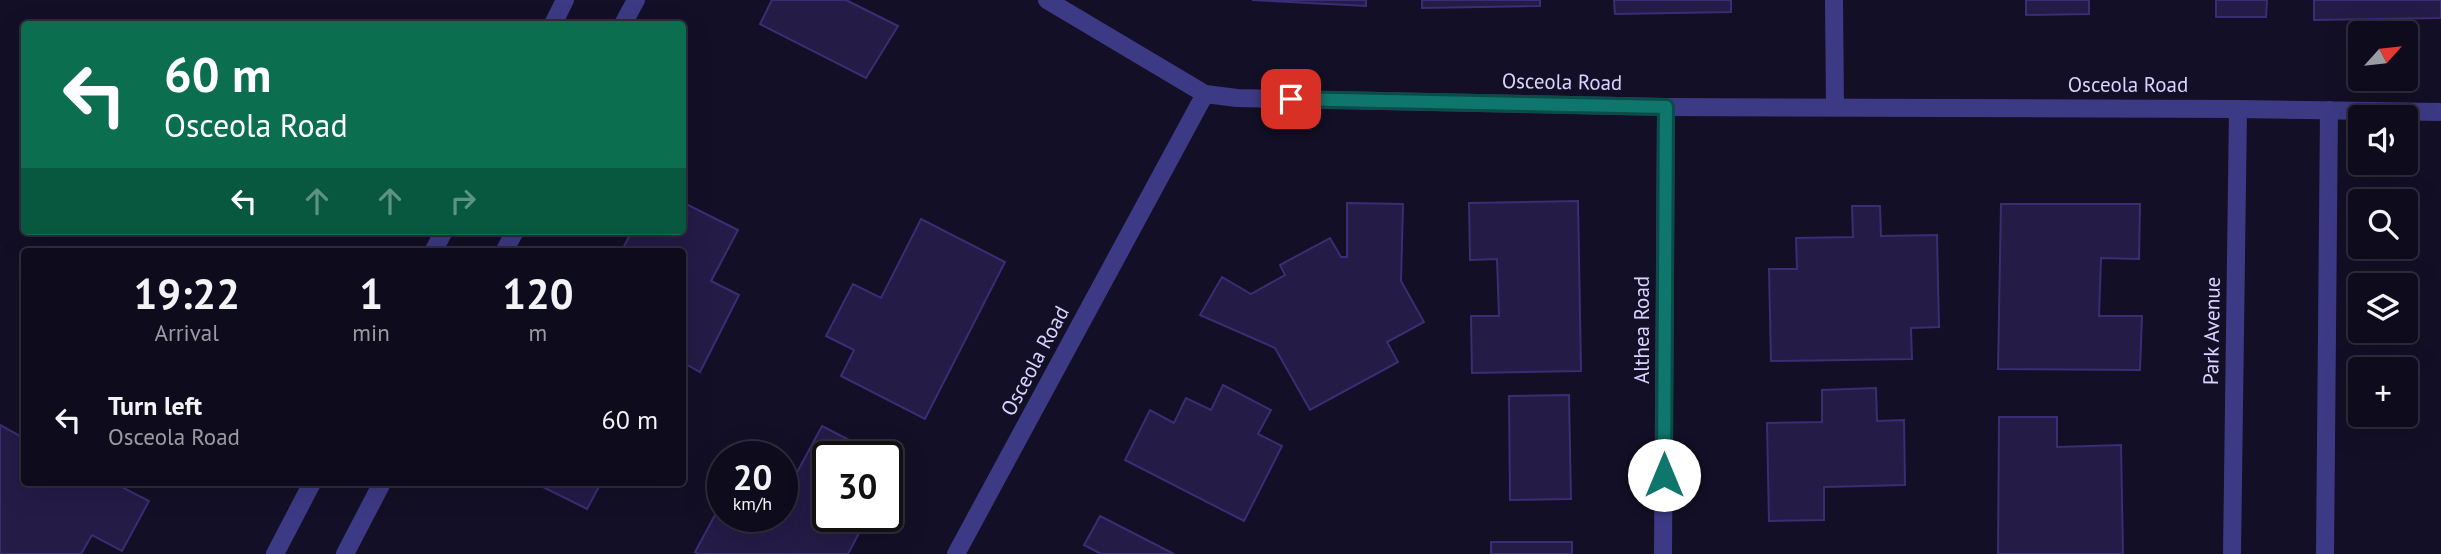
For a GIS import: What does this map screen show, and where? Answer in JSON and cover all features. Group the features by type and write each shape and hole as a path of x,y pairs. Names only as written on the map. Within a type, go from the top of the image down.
{"street":[{"path":"554,21 565,0"},
{"path":"625,21 636,0"},
{"path":"1046,0 1205,94"},
{"path":"1835,0 1835,106"},
{"name":"Osceola Road","path":"956,554 1205,94 1237,98 1666,107 2441,112"},
{"name":"Althea Road","path":"1663,554 1666,107"},
{"name":"Park Avenue","path":"2232,554 2238,109"},
{"path":"2325,554 2329,110"},
{"path":"275,554 310,486"},
{"path":"345,554 380,486"}],"building":[{"path":"772,0 846,0 898,26 866,78 760,24"},
{"path":"1252,0 1366,0 1366,6"},
{"path":"1422,0 1540,0 1540,6 1422,8"},
{"path":"1614,0 1731,0 1731,12 1615,14"},
{"path":"2026,0 2089,0 2089,14 2026,15"},
{"path":"2216,0 2267,0 2266,17 2216,17"},
{"path":"2314,0 2441,0 2441,18 2314,20"},
{"path":"1578,201 1581,371 1472,373 1471,316 1499,316 1497,259 1470,260 1469,203"},
{"path":"1347,203 1403,204 1401,281 1424,322 1387,342 1398,362 1310,410 1275,348 1200,315 1222,277 1251,294 1285,275 1280,265 1330,238 1341,257 1347,257"},
{"path":"686,204 738,230 711,281 739,295 700,372 686,364 686,248 623,248 630,235 686,235"},
{"path":"2001,204 2140,204 2139,259 2101,258 2099,316 2142,316 2140,370 1998,369"},
{"path":"1852,206 1880,206 1881,236 1937,235 1939,327 1911,328 1912,359 1771,361 1769,269 1797,269 1796,238 1853,237"},
{"path":"921,219 1005,262 925,419 841,376 854,350 826,336 853,284 881,298"},
{"path":"1223,385 1271,410 1258,434 1282,446 1244,521 1125,460 1150,410 1174,423 1186,398 1211,410"},
{"path":"1876,388 1877,421 1904,420 1905,485 1824,487 1824,520 1769,521 1767,423 1822,422 1822,390"},
{"path":"1569,395 1571,499 1510,500 1509,396"},
{"path":"1999,417 2057,417 2057,447 2121,445 2123,554 1998,554"},
{"path":"0,425 21,436 21,486 120,486 149,501 122,551 92,535 81,554 0,554"},
{"path":"822,426 851,441 814,441"},
{"path":"812,445 812,532 860,532 848,554 695,552 707,530 707,532 798,532 798,470"},
{"path":"541,486 599,486 587,509"},
{"path":"1100,516 1174,554 1101,554 1084,545"},
{"path":"1491,542 1572,542 1572,554 1491,554"}],"route":[{"path":"1291,99 1666,107 1664,475"}]}
